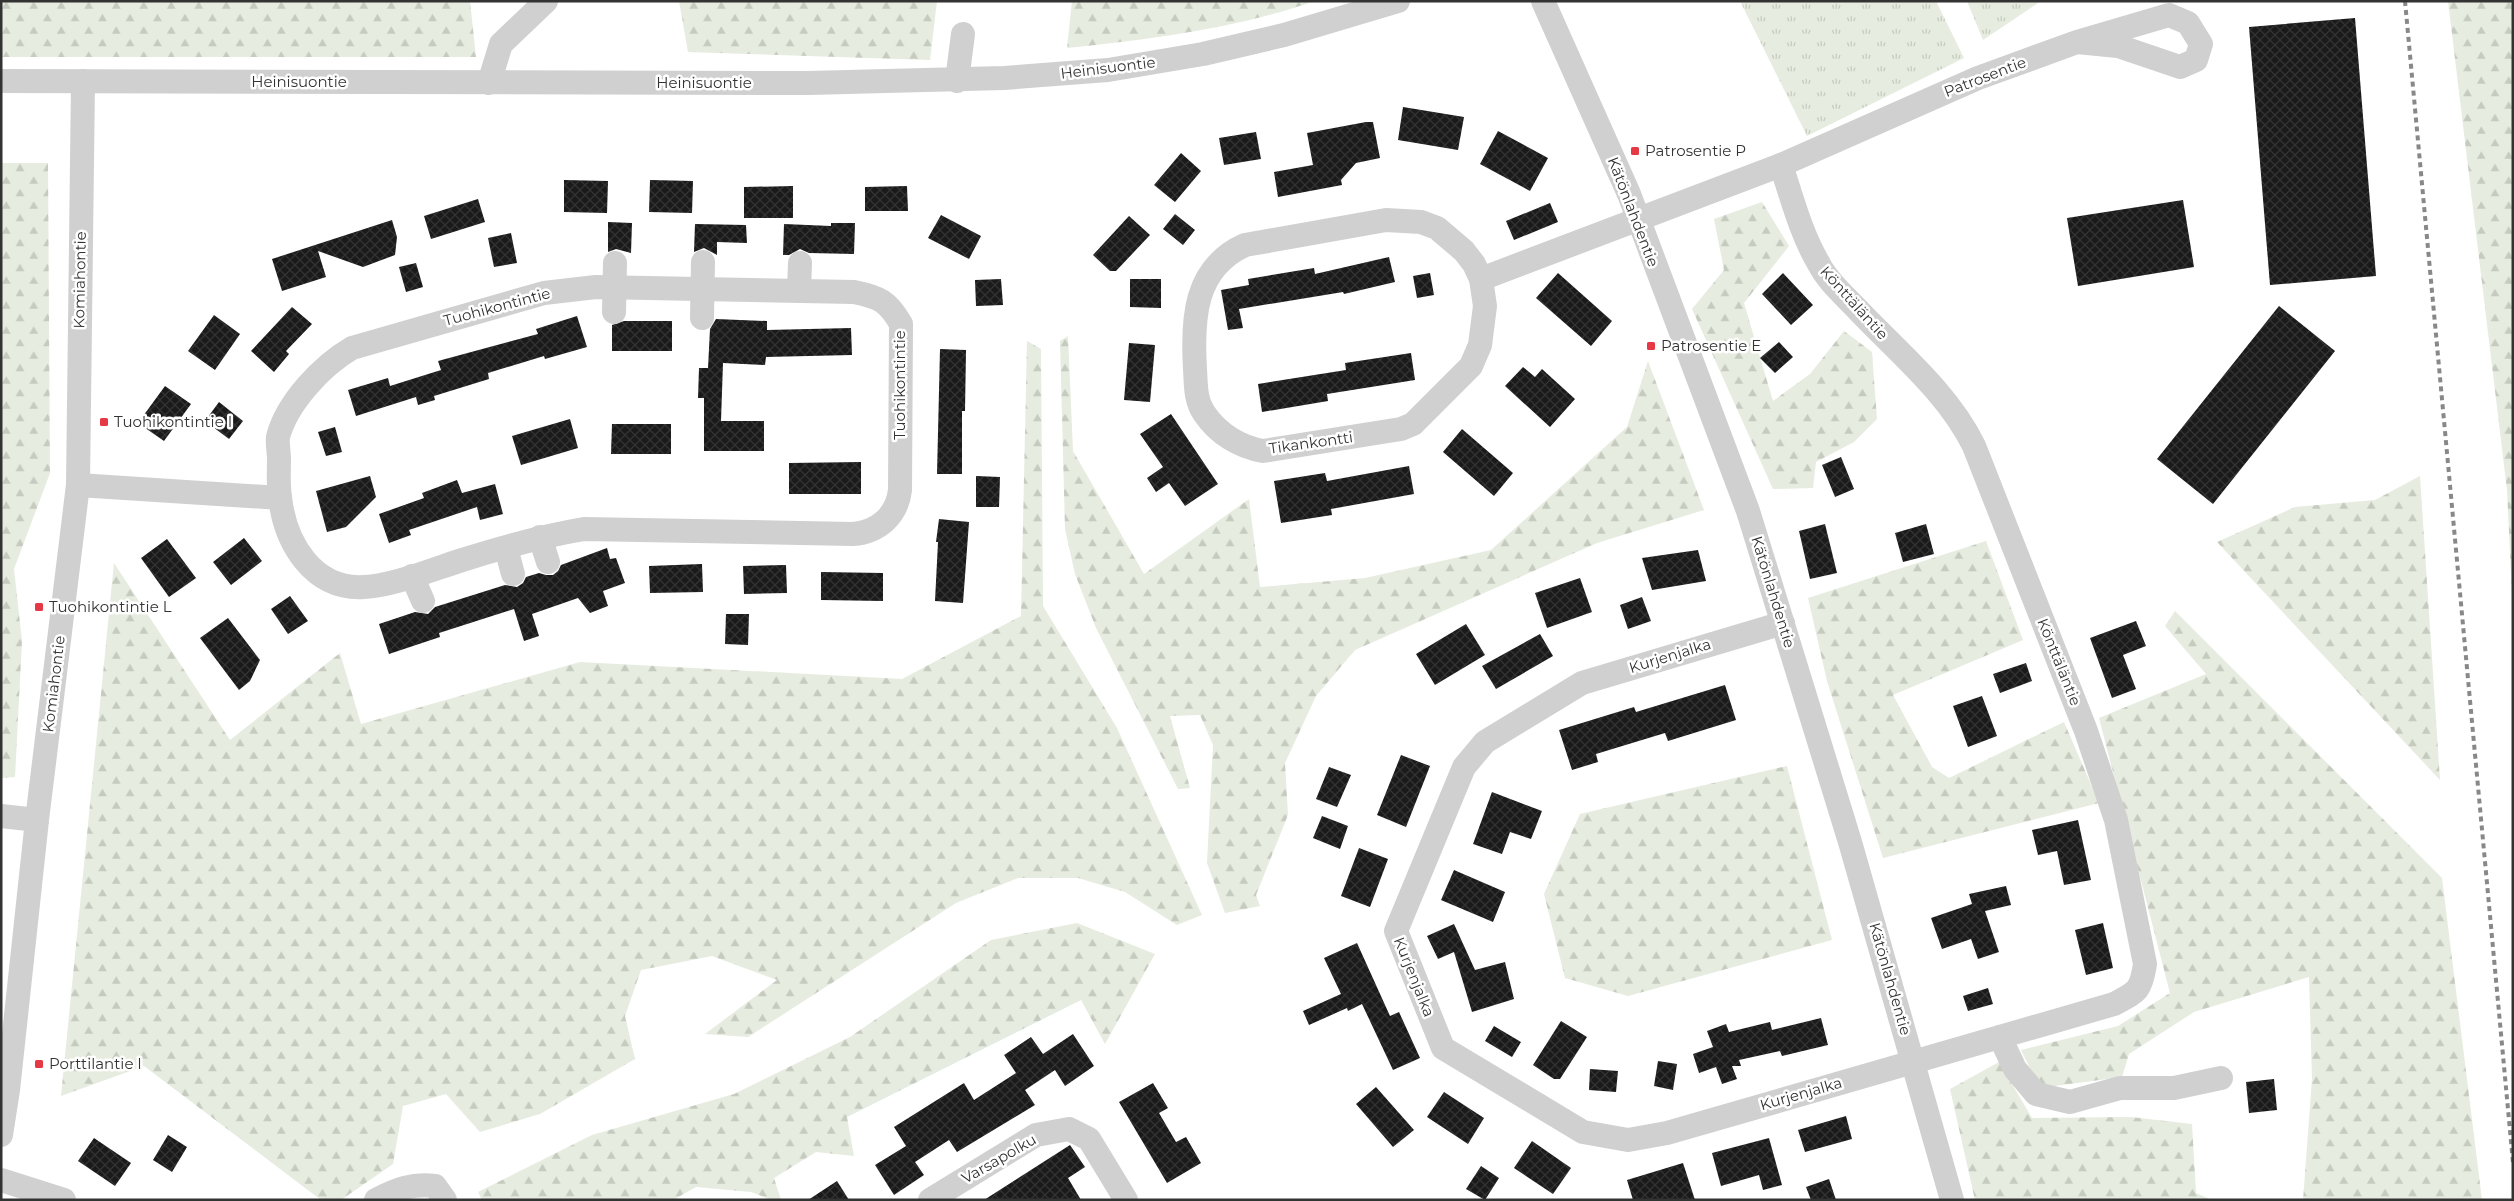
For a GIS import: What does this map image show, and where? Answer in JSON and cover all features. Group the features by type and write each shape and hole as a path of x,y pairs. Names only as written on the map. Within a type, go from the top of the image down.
{"street":[{"path":"489,83 501,44 546,1"},
{"name":"Heinisuontie","path":"1,81 489,83 957,81 1108,70 1204,54 1284,35 1398,1"},
{"name":"Kätönlahdentie","path":"1543,1 1629,194 1748,511 1914,1061 1952,1200"},
{"name":"Patrosentie","path":"1637,218 1781,165 1978,78 2077,42 2170,15 2188,23 2201,44 2196,60 2180,67 2118,46 2077,42"},
{"path":"957,81 964,34"},
{"name":"Komiahontie","path":"1,1135 8,1090 37,820 78,485 83,81"},
{"name":"Könttäläntie","path":"1781,165 1802,225 1819,265 1843,294 1944,399 1962,422 1974,446 2086,731 2116,820 2145,964 2142,985 2130,996 2114,1004 1914,1061"},
{"path":"1481,279 1637,218"},
{"name":"Tikankontti","path":"1386,220 1421,222 1437,228 1464,251 1474,264 1481,279 1485,306 1484,322 1477,352 1471,366 1413,424 1401,429 1263,451 1246,448 1225,435 1203,412 1197,400 1194,327 1201,291 1217,263 1232,251 1245,245 1386,220"},
{"path":"702,318 703,262"},
{"path":"614,312 615,263"},
{"path":"799,291 800,263"},
{"name":"Tuohikontintie","path":"615,287 854,292 874,296 891,307 901,324 900,490 899,500 893,513 887,520 867,533 853,534 584,529 540,537 412,576 364,588 342,586 320,577 298,553 287,528 280,498 278,437 298,397 333,359 352,348 544,293 580,288 615,287"},
{"path":"78,485 280,498"},
{"path":"540,537 548,562"},
{"path":"506,548 514,574"},
{"path":"412,576 423,601"},
{"name":"Kurjenjalka","path":"1783,623 1582,683 1485,742 1464,767 1396,931 1443,1048 1582,1132 1611,1139 1628,1140 1667,1133 1914,1061"},
{"path":"1,816 37,820"},
{"path":"2000,1037 2015,1069 2036,1094 2070,1102 2120,1088 2174,1088 2221,1078"},
{"name":"Varsapolku","path":"930,1200 1036,1135 1069,1129 1089,1139 1126,1200"},
{"path":"1,1180 64,1200"},
{"path":"376,1200 400,1188 420,1184 440,1193"}],"green space":[{"path":"1,1 470,1 476,57 1,57"},
{"path":"679,1 937,1 930,60 688,52"},
{"path":"1072,1 1315,1 1254,19 1192,32 1067,48"},
{"path":"1740,1 1936,1 1964,58 1807,136"},
{"path":"1967,1 2041,1 1983,40"},
{"path":"2448,1 2513,1 2513,616 2507,490"},
{"path":"1,163 48,163 50,473 14,569 22,641 15,777 1,778"},
{"path":"1762,202 1789,246 1744,303 1773,401 1810,374 1844,331 1872,352 1877,419 1854,442 1816,462 1813,488 1773,489 1692,309 1724,270 1714,219"},
{"path":"1068,336 1073,451 1144,574 1249,499 1260,587 1365,578 1491,550 1627,427 1648,361 1704,510 1597,543 1355,650 1316,696 1285,763 1288,815 1256,895 1260,906 1225,913 1207,863 1213,745 1200,715 1170,716 1190,788 1178,789 1096,628 1075,574 1065,529 1060,341"},
{"path":"1027,341 1041,349 1043,606 1117,728 1202,915 1177,925 1125,892 1078,878 1018,878 956,903 748,1037 705,1034 777,980 712,956 641,970 625,1016 635,1059 540,1114 480,1132 446,1094 403,1106 393,1164 341,1200 321,1200 144,1066 61,1096 114,563 230,740 340,653 361,724 580,662 902,679 1021,616"},
{"path":"2420,476 2440,780 2217,542 2295,507 2375,500"},
{"path":"1986,541 2023,640 1893,695 1932,767 1949,778 2064,722 2099,803 1883,858 1827,681 1808,598"},
{"path":"2175,611 2442,878 2482,1200 2303,1200 2312,1079 2309,977 2194,1012 2129,1054 2122,1077 2040,1088 2021,1050 2118,1026 2170,993 2099,718 2206,674 2165,626"},
{"path":"1787,766 1832,940 1628,996 1565,978 1544,894 1580,814"},
{"path":"1077,923 1155,954 1105,1044 1081,1000 847,1117 854,1156 816,1152 774,1178 781,1200 772,1200 751,1192 696,1187 673,1200 482,1200 478,1192 592,1135 734,1094 850,1037 991,940"},
{"path":"1999,1062 2032,1118 2131,1117 2192,1124 2196,1193 2212,1200 1975,1200 1950,1089"}],"building":[{"path":"2355,18 2376,276 2270,285 2249,27"},
{"path":"1403,107 1464,117 1458,150 1398,140"},
{"path":"1373,122 1380,158 1356,163 1341,180 1342,185 1278,197 1274,172 1313,165 1307,133"},
{"path":"1498,131 1548,158 1530,191 1480,164"},
{"path":"1256,132 1261,159 1224,165 1219,138"},
{"path":"1181,153 1201,171 1175,202 1154,185"},
{"path":"564,180 608,181 607,213 564,212"},
{"path":"650,180 693,181 692,213 649,212"},
{"path":"793,186 793,218 744,218 744,187"},
{"path":"907,186 908,211 865,211 865,187"},
{"path":"478,199 485,222 431,239 424,216"},
{"path":"2183,200 2194,267 2078,286 2067,218"},
{"path":"1550,203 1558,222 1514,240 1506,221"},
{"path":"1175,214 1195,230 1183,245 1163,229"},
{"path":"941,215 981,236 969,259 928,238"},
{"path":"1129,216 1150,235 1116,271 1110,271 1093,255"},
{"path":"392,220 397,237 395,255 363,267 318,251 326,277 282,291 272,259"},
{"path":"608,222 632,223 631,253 616,249 608,252"},
{"path":"831,223 855,223 854,254 809,253 800,249 789,255 783,255 784,224 831,226"},
{"path":"695,224 746,225 747,243 717,242 717,255 704,248 694,252"},
{"path":"511,233 517,263 494,267 488,238"},
{"path":"1389,257 1395,282 1344,294 1343,292 1239,309 1243,328 1228,330 1221,290 1249,285 1248,279 1314,268 1315,274"},
{"path":"416,263 423,287 406,292 399,267"},
{"path":"1430,273 1434,295 1417,298 1413,276"},
{"path":"1558,273 1612,321 1591,346 1536,298"},
{"path":"1783,273 1813,305 1791,325 1762,294"},
{"path":"1001,279 1003,305 976,306 975,280"},
{"path":"1130,279 1161,279 1161,308 1130,307"},
{"path":"2279,306 2335,351 2213,504 2157,459"},
{"path":"292,307 312,324 286,351 289,354 274,372 251,351"},
{"path":"214,315 240,334 215,370 188,351"},
{"path":"577,316 587,347 545,359 544,356 488,373 489,379 434,396 435,400 418,405 416,397 356,416 348,390 388,378 390,386 441,370 438,361 538,334 536,329"},
{"path":"716,319 767,321 767,330 851,328 852,355 766,357 765,365 723,363 721,421 764,421 764,451 704,451 704,398 698,398 699,368 708,368 710,329"},
{"path":"624,321 672,321 672,351 612,351 612,325"},
{"path":"1779,342 1793,357 1775,373 1760,358"},
{"path":"1129,343 1155,345 1150,402 1124,400"},
{"path":"940,349 966,350 965,411 962,411 962,474 937,474"},
{"path":"1411,353 1415,380 1327,394 1328,401 1262,412 1258,384 1346,370 1345,363"},
{"path":"1523,367 1535,377 1542,369 1575,399 1550,427 1505,386"},
{"path":"165,386 191,404 164,441 138,423"},
{"path":"219,402 243,421 229,439 205,421"},
{"path":"1171,414 1218,484 1185,506 1169,483 1156,492 1147,478 1163,467 1140,434"},
{"path":"570,419 578,448 521,465 512,436"},
{"path":"612,424 671,424 671,454 611,454"},
{"path":"335,427 342,452 326,456 318,432"},
{"path":"1462,429 1513,473 1494,496 1443,452"},
{"path":"1841,457 1854,489 1835,497 1822,465"},
{"path":"861,462 861,494 789,494 789,463"},
{"path":"1409,466 1414,494 1331,509 1332,515 1281,523 1274,481 1325,473 1327,481"},
{"path":"370,476 376,497 346,527 327,532 316,491"},
{"path":"976,476 1000,477 999,507 976,507"},
{"path":"457,480 462,493 495,484 503,514 480,520 477,507 409,530 411,535 389,543 379,514 424,498 422,493"},
{"path":"939,519 969,522 963,603 935,601 938,542 936,542"},
{"path":"1825,524 1837,573 1810,579 1799,531"},
{"path":"1926,524 1934,554 1903,562 1895,533"},
{"path":"244,538 262,561 231,585 213,562"},
{"path":"167,539 196,578 169,597 141,558"},
{"path":"607,548 610,559 616,558 625,583 603,591 608,606 590,613 578,598 532,614 539,636 524,641 514,609 439,633 440,637 389,654 379,624 415,612 428,614 435,607 505,585 517,587 523,583 526,577 539,573 553,575 561,565"},
{"path":"1698,550 1706,581 1652,590 1642,558"},
{"path":"702,564 703,592 650,593 649,566"},
{"path":"786,565 787,593 744,594 743,566"},
{"path":"821,572 883,573 883,601 821,600"},
{"path":"1580,578 1592,612 1547,628 1535,593"},
{"path":"290,596 308,621 288,634 271,609"},
{"path":"1642,597 1651,621 1628,629 1620,605"},
{"path":"726,614 749,614 748,645 725,644"},
{"path":"228,618 260,660 250,681 239,690 200,638"},
{"path":"2136,621 2146,646 2123,655 2136,689 2112,698 2090,638"},
{"path":"1466,624 1485,655 1435,685 1416,654"},
{"path":"1540,634 1553,656 1496,689 1482,666"},
{"path":"2026,663 2032,681 2000,693 1993,674"},
{"path":"1725,685 1736,720 1668,741 1665,733 1596,754 1598,762 1572,770 1559,730 1634,707 1636,712"},
{"path":"1982,696 1997,736 1968,747 1953,706"},
{"path":"1401,755 1430,766 1406,827 1377,815"},
{"path":"1329,767 1351,775 1337,807 1316,799"},
{"path":"1492,792 1542,811 1531,839 1510,832 1502,854 1473,844"},
{"path":"1322,816 1348,826 1340,849 1313,838"},
{"path":"2078,820 2091,880 2064,885 2057,851 2038,855 2032,830"},
{"path":"1359,848 1388,859 1370,907 1341,896"},
{"path":"1454,870 1505,892 1493,922 1441,900"},
{"path":"2006,886 2011,905 1985,911 1999,952 1978,959 1971,939 1942,949 1931,918 1972,904 1969,894"},
{"path":"2103,923 2113,968 2086,975 2075,930"},
{"path":"1454,924 1475,970 1505,962 1514,999 1472,1012 1454,952 1438,959 1427,936"},
{"path":"1357,943 1390,1016 1399,1012 1420,1058 1393,1070 1362,1004 1348,1011 1347,1008 1309,1025 1303,1011 1341,994 1324,958"},
{"path":"1988,988 1993,1004 1968,1011 1963,996"},
{"path":"1821,1018 1828,1045 1782,1056 1780,1051 1739,1060 1741,1066 1732,1066 1737,1079 1722,1084 1716,1067 1699,1073 1693,1054 1713,1047 1707,1031 1726,1024 1729,1032 1770,1022 1772,1030"},
{"path":"1561,1021 1587,1037 1560,1079 1554,1079 1533,1065"},
{"path":"1494,1026 1521,1042 1512,1057 1485,1041"},
{"path":"1073,1034 1094,1066 1065,1086 1055,1070 1025,1090 1035,1105 957,1152 949,1140 915,1162 924,1175 894,1195 875,1165 906,1146 894,1127 964,1083 974,1100 1016,1073 1004,1055 1031,1037 1043,1054"},
{"path":"1658,1061 1677,1064 1673,1090 1654,1086"},
{"path":"1590,1069 1618,1071 1616,1092 1589,1090"},
{"path":"2274,1079 2277,1110 2249,1113 2246,1082"},
{"path":"1153,1083 1168,1108 1159,1113 1176,1142 1186,1137 1201,1163 1167,1183 1119,1102"},
{"path":"1376,1087 1414,1130 1393,1147 1356,1104"},
{"path":"1444,1092 1484,1118 1468,1144 1427,1117"},
{"path":"1846,1116 1852,1139 1805,1152 1798,1130"},
{"path":"168,1135 187,1147 172,1172 153,1160"},
{"path":"94,1138 131,1163 115,1186 78,1161"},
{"path":"1769,1138 1782,1185 1763,1190 1759,1175 1721,1186 1712,1153"},
{"path":"1532,1141 1571,1168 1553,1194 1514,1168"},
{"path":"1070,1145 1085,1167 1068,1178 1081,1200 984,1200"},
{"path":"1683,1163 1695,1200 1633,1200 1627,1180"},
{"path":"1481,1166 1499,1178 1485,1200 1466,1189"},
{"path":"1829,1179 1836,1200 1811,1200 1806,1187"},
{"path":"837,1181 849,1200 808,1200"}],"railway":[{"path":"2405,1 2513,1163"}],"place":[{"name":"Patrosentie P","path":"1635,151"},
{"name":"Patrosentie E","path":"1651,346"},
{"name":"Tuohikontintie I","path":"104,422"},
{"name":"Tuohikontintie L","path":"39,607"},
{"name":"Porttilantie I","path":"39,1064"}]}
